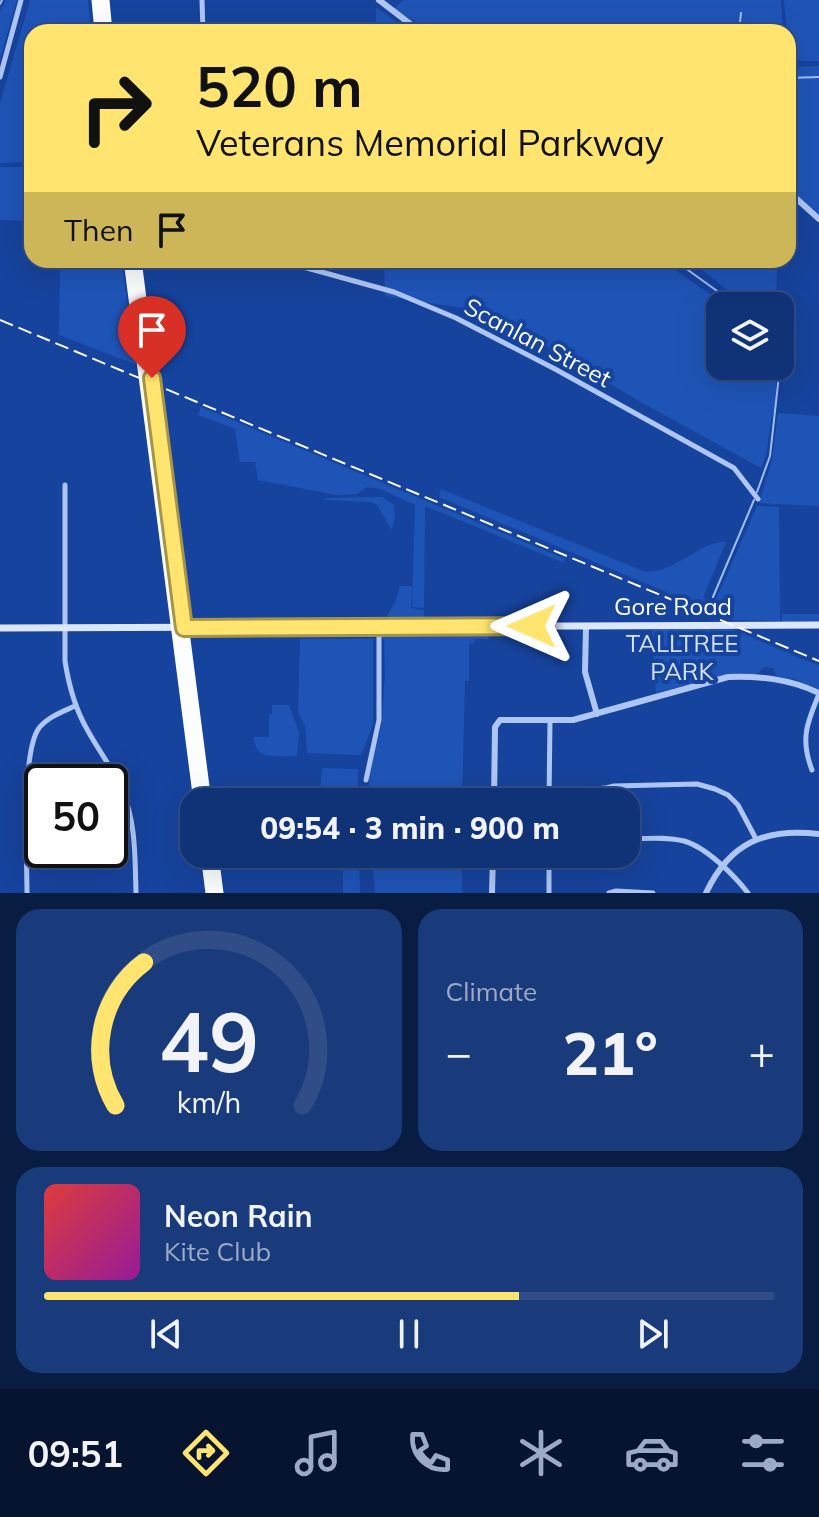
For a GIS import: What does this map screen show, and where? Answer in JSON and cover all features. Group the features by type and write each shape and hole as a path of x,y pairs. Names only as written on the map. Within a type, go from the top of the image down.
{"highway":[{"path":"96,0 98,24"},
{"path":"105,0 107,24"},
{"path":"129,268 205,788"},
{"path":"138,268 197,788"},
{"path":"207,868 210,893"},
{"path":"216,868 219,893"}],"main road":[{"name":"Gore Road","path":"0,628 819,625"}],"street":[{"path":"0,77 21,0"},
{"path":"202,0 203,24"},
{"path":"379,0 410,24"},
{"path":"796,198 819,219"},
{"name":"Scanlan Street","path":"307,268 394,292 486,332 734,468 758,499"},
{"path":"65,485 65,628 69,686 75,706 123,791 132,823 136,893"},
{"path":"366,780 379,720 379,626"},
{"path":"586,627 585,672 597,714"},
{"path":"494,788 495,727 500,720 573,720 728,677 780,679 805,686 819,694 805,736 806,753 812,770"},
{"path":"27,893 28,764 33,740 49,718 75,706"},
{"path":"549,788 550,720"},
{"path":"603,788 697,784 715,789 728,795 738,805 756,839"},
{"path":"706,893 730,857 756,839 797,832 819,834"},
{"path":"640,839 686,841 722,866 748,893"},
{"path":"492,893 493,868"},
{"path":"549,868 549,893"},
{"path":"609,893 653,893"}],"green space":[{"path":"6,0 17,0 0,59 0,11"},
{"path":"30,0 88,0 90,24 24,24 24,162 0,163 0,103"},
{"path":"403,0 781,0 782,24 419,24 394,9"},
{"path":"784,0 819,0 819,61 796,59 796,24 786,24"},
{"path":"376,7 400,24 376,24"},
{"path":"819,66 819,215 796,194 796,67"},
{"path":"0,167 24,167 24,221 0,220"},
{"path":"60,268 122,268 137,365 59,335"},
{"path":"384,268 672,268 707,292 706,380 776,380 776,409 761,468 639,401 488,312 385,296"},
{"path":"699,268 777,268 776,292 730,292"},
{"path":"201,407 565,559 564,563 425,506 424,608 412,607 415,505 380,489 367,487 357,494 336,495 258,480 255,462 240,462 235,429 198,415"},
{"path":"778,413 819,416 819,506 759,503 772,460"},
{"path":"441,489 646,572 668,567 707,546 726,542 703,598 714,604 757,506 779,507 780,621 733,620 439,497"},
{"path":"382,497 393,504 395,516 392,530 377,505 371,502 325,498"},
{"path":"400,586 412,586 411,608 424,610 424,622 386,620"},
{"path":"782,614 819,614 819,622 782,622"},
{"name":"TALLTREE PARK","path":"729,628 819,666 819,689 776,676 773,668 764,667 757,674 724,675 656,693 652,630"},
{"path":"482,629 488,633 489,639 474,639 474,643 469,644 462,788 369,788 369,773 382,723 385,674 383,631"},
{"path":"300,639 373,639 373,724 361,755 307,753 305,726 298,712"},
{"path":"272,705 289,705 299,732 297,756 269,756 255,745 254,737 269,737"},
{"path":"322,768 358,769 358,788 320,788"},
{"path":"343,868 359,868 360,893 343,893"},
{"path":"373,868 462,868 462,893 375,893"}],"waterway":[{"path":"0,4 2,0"},
{"path":"740,24 741,13"},
{"path":"796,78 819,77"},
{"path":"685,268 719,292"},
{"path":"757,492 770,456 778,380"},
{"path":"713,597 754,500"}],"railway":[{"path":"0,320 819,661"}],"route":[{"path":"152,378 184,628 532,626"}]}
